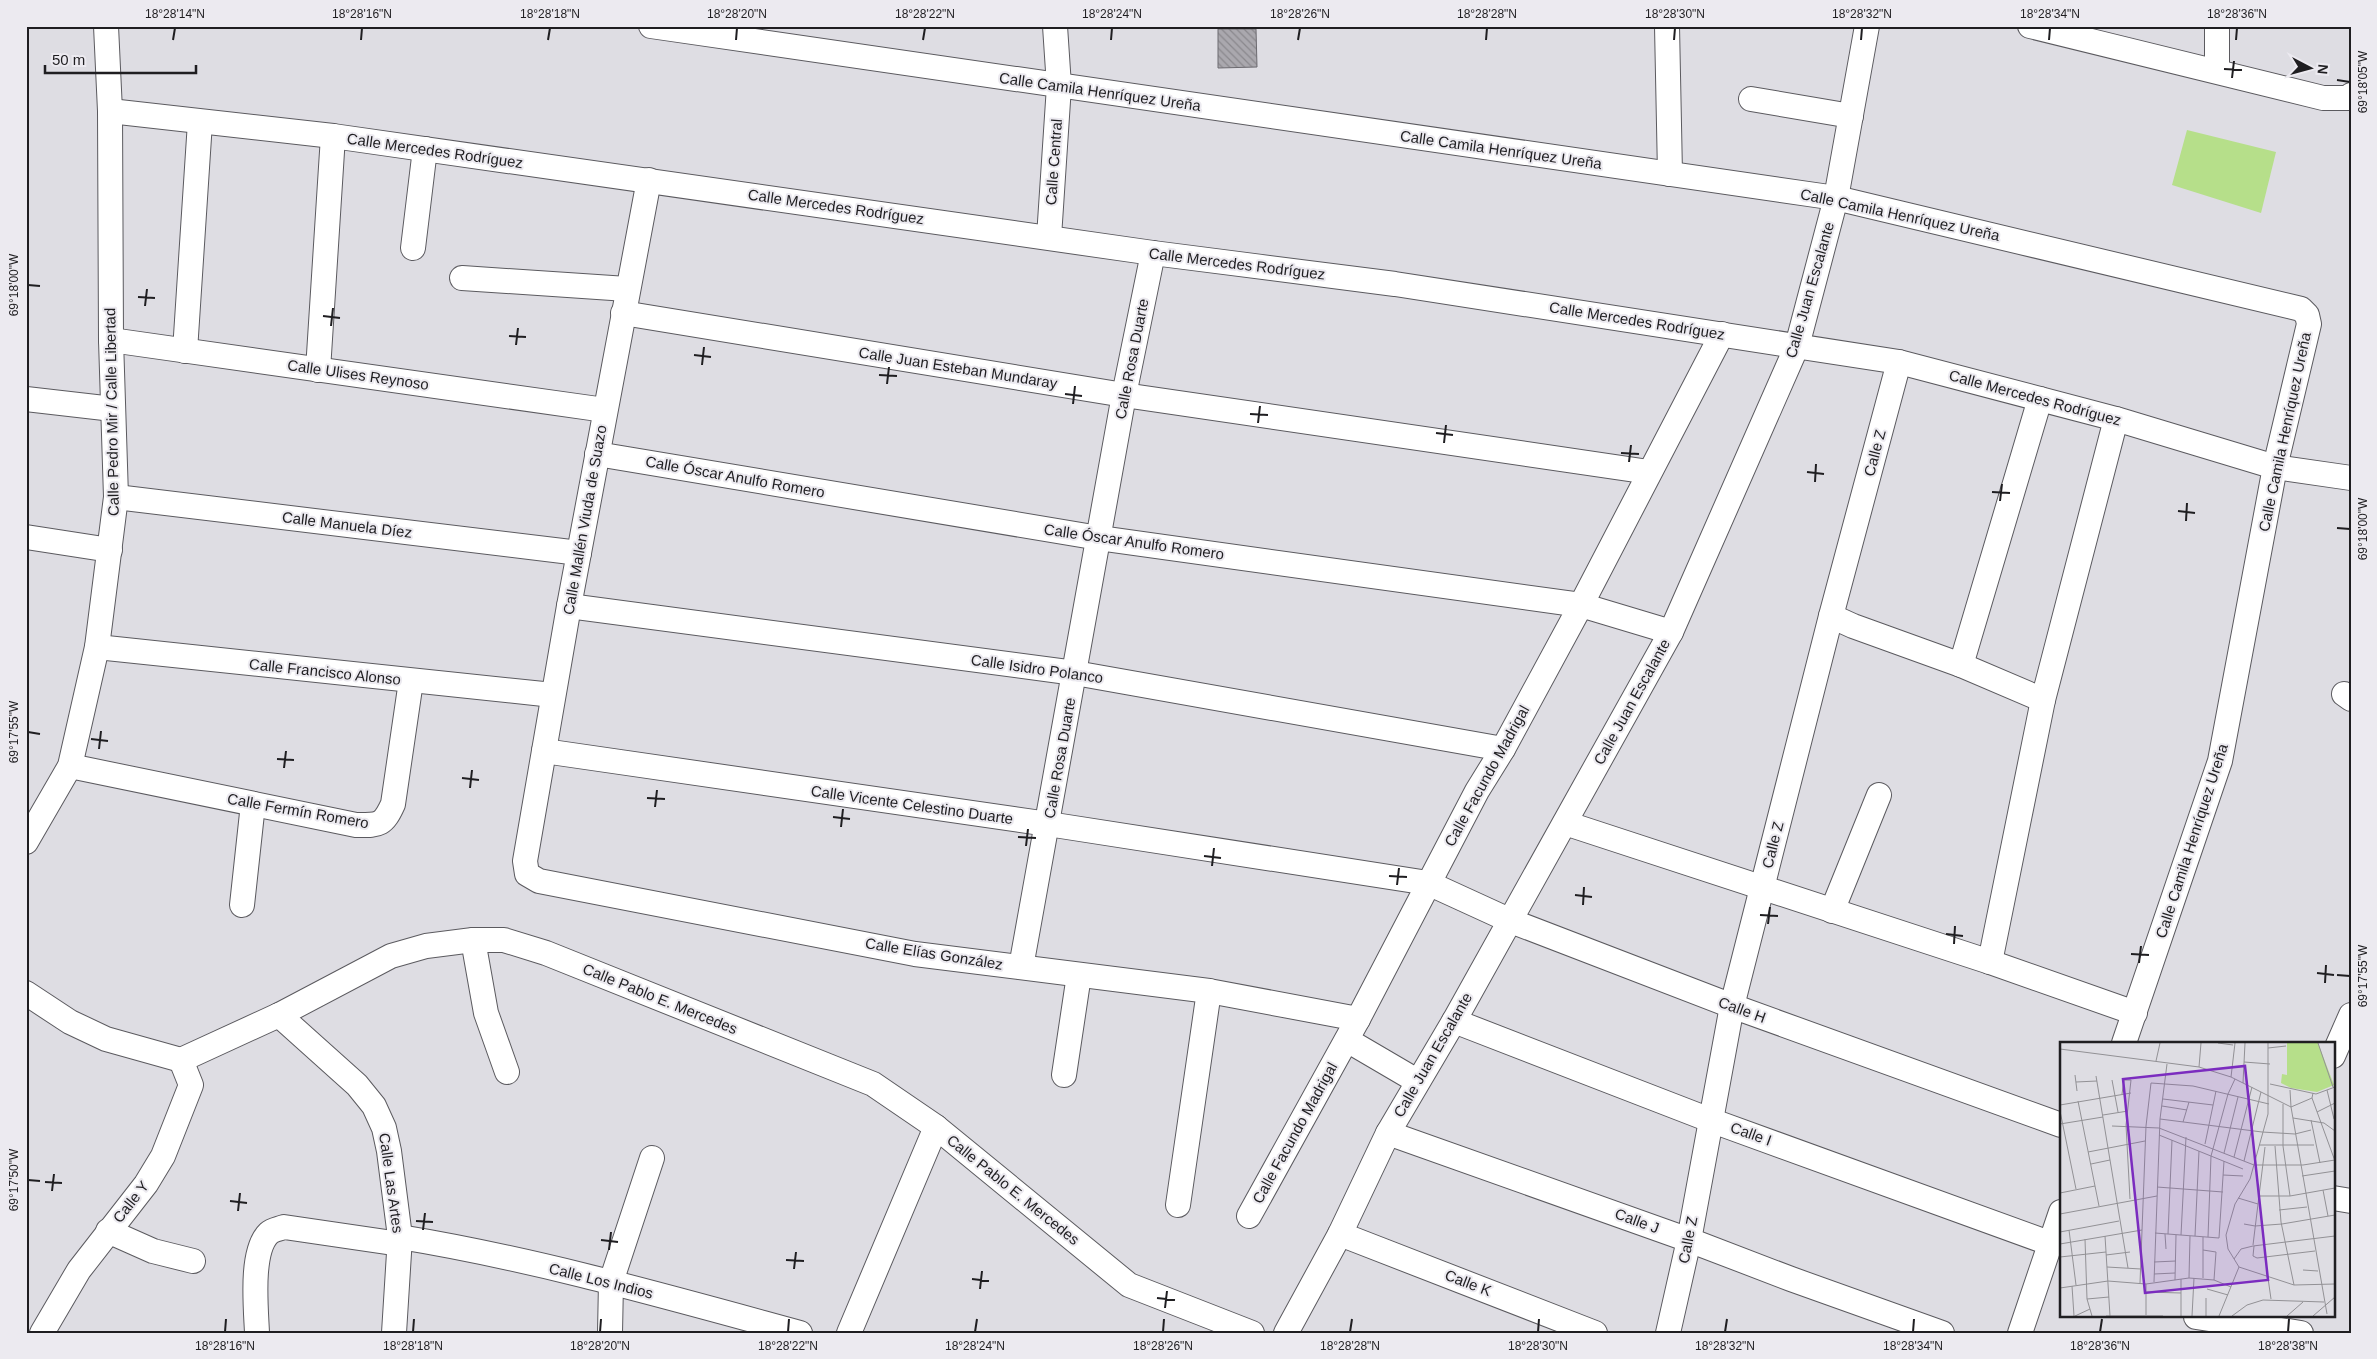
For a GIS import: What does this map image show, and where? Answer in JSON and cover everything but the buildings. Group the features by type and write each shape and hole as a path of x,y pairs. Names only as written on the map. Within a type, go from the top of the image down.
{"street":[{"name":"Calle Pedro Mir / Calle Libertad","path":"26,842 70,766 97,647 116,497 111,340 110,111 106,26"},
{"name":"Calle Camila Henríquez Ureña","path":"651,26 700,29 1059,86 1836,198 2302,308 2307,315 2309,324 2275,467 2220,761 2124,1042"},
{"name":"Calle Central","path":"1049,238 1059,86 1055,26"},
{"path":"1667,26 1670,174"},
{"name":"Calle Juan Escalante","path":"1286,1333 1340,1234 1388,1133 1454,1021 1671,632 1797,346 1836,198 1866,26"},
{"path":"2030,26 2217,70 2323,98 2349,98 2351,95"},
{"path":"2217,26 2217,70"},
{"path":"1751,99 1850,116"},
{"name":"Calle Mercedes Rodríguez","path":"110,111 333,136 1153,253 1395,284 1899,362 2116,419 2275,467 2351,478"},
{"path":"185,350 200,122"},
{"path":"318,370 333,136"},
{"path":"413,248 425,149"},
{"name":"Calle Mallén Viuda de Suazo","path":"525,861 569,606 649,180"},
{"name":"Calle Rosa Duarte","path":"1021,967 1124,395 1153,253"},
{"path":"462,278 627,290"},
{"name":"Calle Juan Esteban Mundaray","path":"623,313 1124,395 1649,472"},
{"name":"Calle Facundo Madrigal","path":"1250,1216 1347,1040 1477,791 1503,749 1581,605 1722,334"},
{"name":"Calle Ulises Reynoso","path":"111,340 605,410"},
{"name":"Calle Z","path":"1668,1333 1688,1240 1732,1006 1831,616 1899,362"},
{"path":"26,399 114,409"},
{"path":"1961,665 2040,399"},
{"path":"1990,962 2043,700 2116,419"},
{"name":"Calle Óscar Anulfo Romero","path":"597,454 1099,538 1581,605 1671,632"},
{"name":"Calle Manuela Díez","path":"116,497 579,553"},
{"path":"26,537 110,550"},
{"name":"Calle Isidro Polanco","path":"569,606 1075,673 1503,749"},
{"path":"1831,616 1853,626 1961,665 2043,700"},
{"name":"Calle Francisco Alonso","path":"97,647 553,695"},
{"name":"Calle Fermín Romero","path":"70,766 356,825 376,825 386,819 393,804 410,681"},
{"name":"Calle Vicente Celestino Duarte","path":"544,751 1048,824 1428,884"},
{"path":"1832,911 1879,795"},
{"path":"242,905 253,804"},
{"path":"1564,823 1990,962 2135,1013"},
{"name":"Calle Elías González","path":"525,861 527,874 539,881 915,954 1209,991 1358,1019"},
{"name":"Calle H","path":"1428,884 1511,920 1732,1006 2060,1125"},
{"path":"473,940 486,1013 507,1072"},
{"name":"Calle Pablo E. Mercedes","path":"181,1060 279,1015 391,956 426,946 473,940 504,940 546,953 872,1084 936,1126 1130,1285 1252,1333"},
{"path":"1064,1075 1079,975"},
{"path":"1178,1205 1209,991"},
{"path":"26,993 70,1022 106,1039 181,1060"},
{"name":"Calle Las Artes","path":"279,1015 357,1085 374,1106 384,1128 390,1152 400,1240 394,1333"},
{"path":"2334,1054 2351,1015"},
{"name":"Calle I","path":"1454,1021 1710,1120 2049,1244"},
{"path":"1347,1040 1417,1081"},
{"name":"Calle Y","path":"42,1333 79,1270 146,1184 163,1156 191,1085 181,1060"},
{"path":"849,1333 936,1126"},
{"name":"Calle J","path":"1388,1133 1942,1333"},
{"path":"610,1333 611,1282 652,1158"},
{"path":"2334,1198 2351,1201"},
{"path":"2020,1333 2060,1215"},
{"name":"Calle Los Indios","path":"257,1333 256,1268 262,1244 270,1233 284,1227 446,1244 611,1282 800,1333"},
{"path":"108,1231 153,1251 193,1261"},
{"name":"Calle K","path":"1340,1234 1595,1333"},
{"path":"2193,1322 2301,1333"}],"green space":[{"path":"2187,130 2276,152 2261,213 2172,185"}]}
